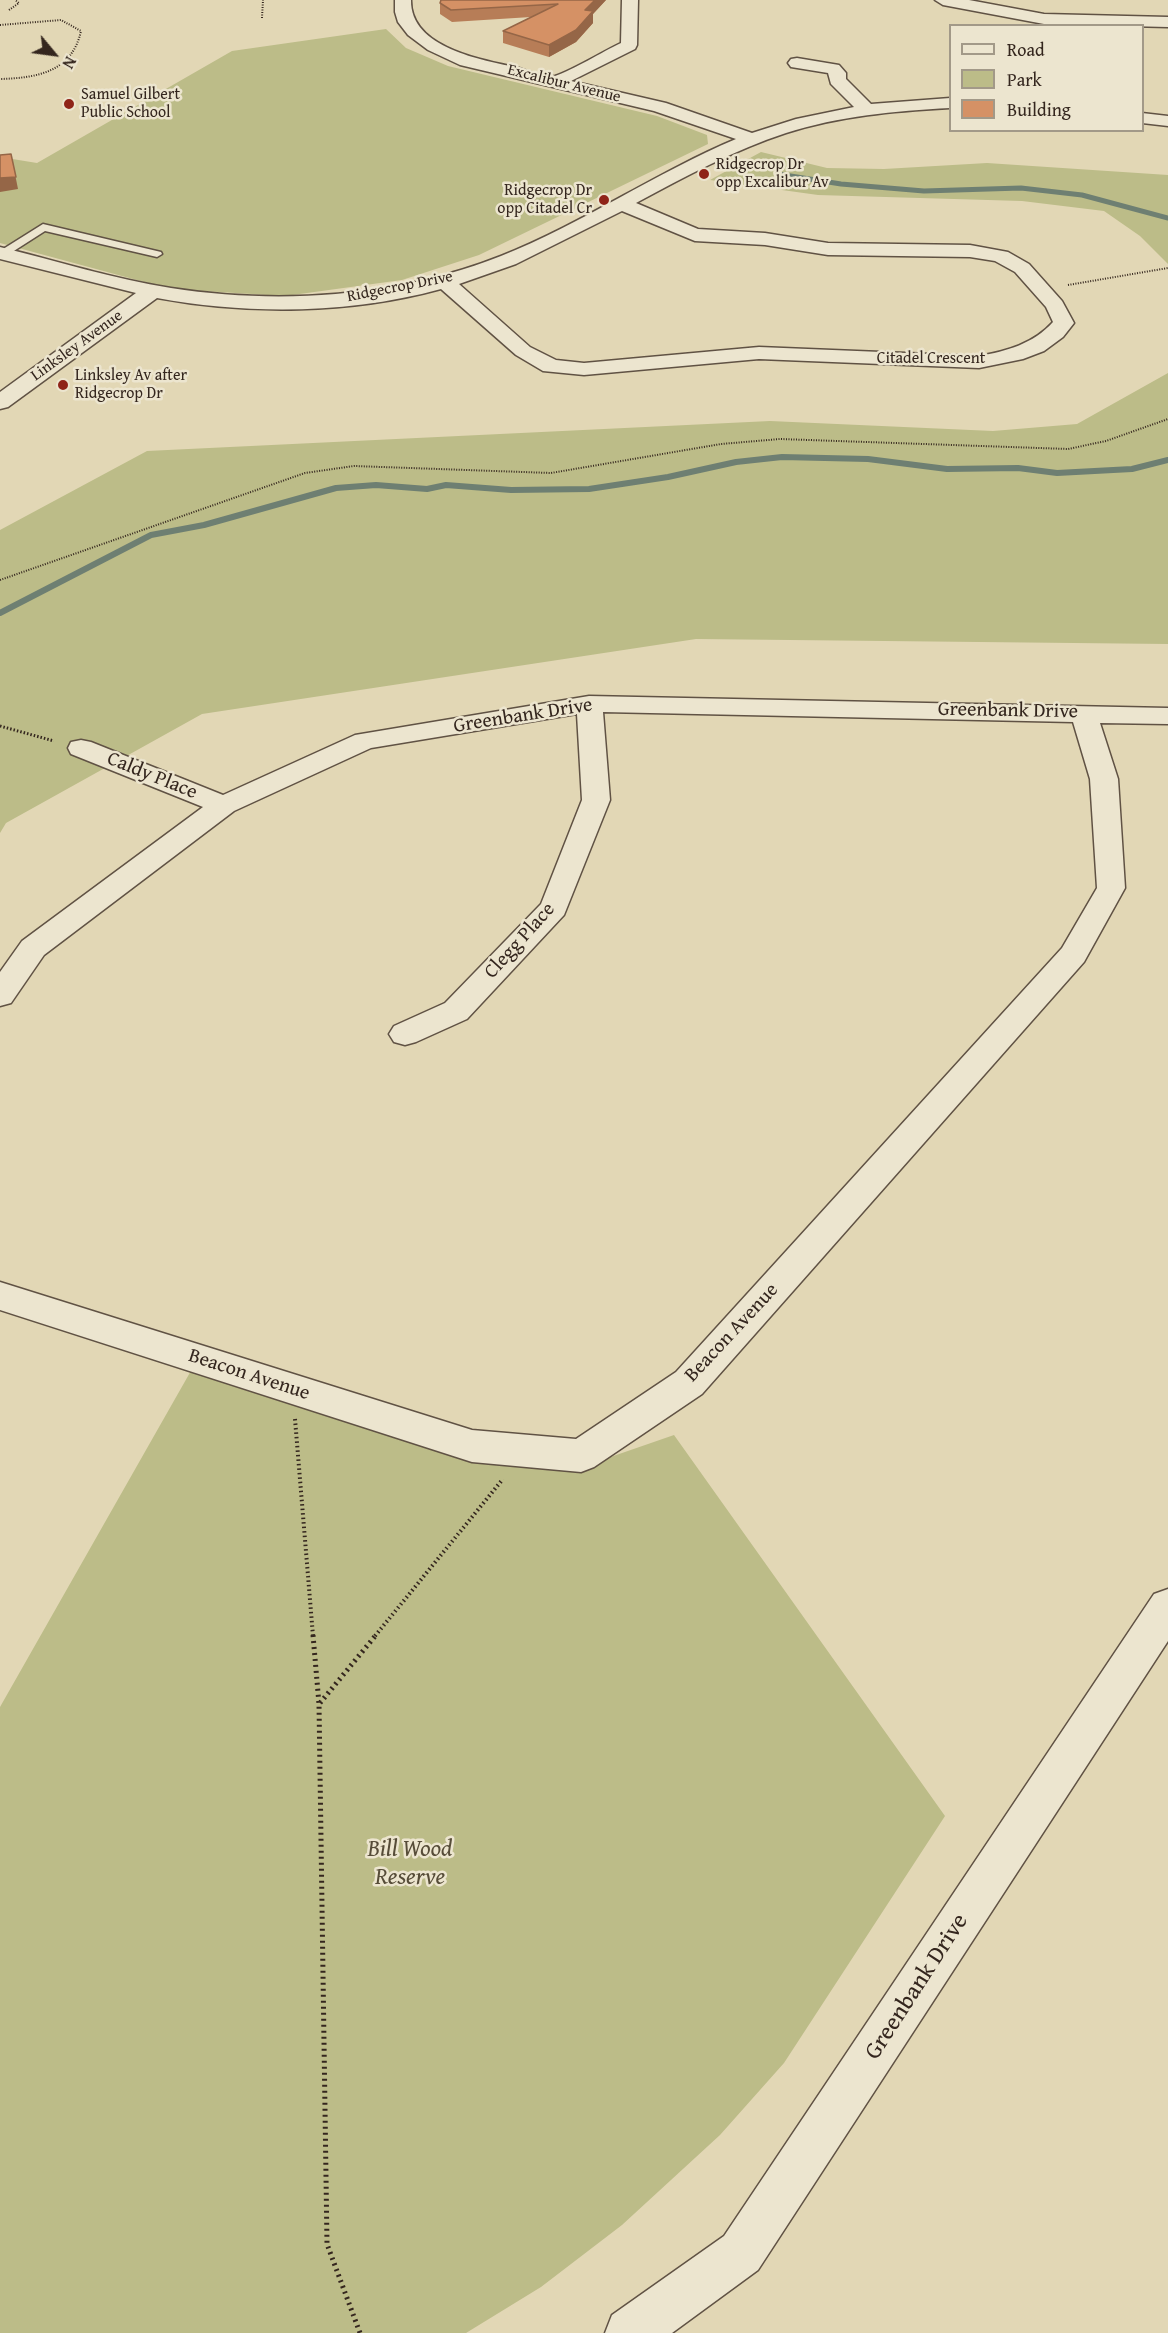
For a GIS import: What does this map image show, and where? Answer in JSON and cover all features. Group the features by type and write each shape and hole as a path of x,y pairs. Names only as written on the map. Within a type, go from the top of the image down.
{"street":[{"name":"Excalibur Avenue","path":"403,0 406,21 419,36 440,50 466,61 660,107 752,139"},
{"path":"555,82 629,45 630,0"},
{"path":"943,0 1044,22 1168,22"},
{"path":"797,63 833,69 837,73 837,80 867,110"},
{"name":"Ridgecrop Drive","path":"1,254 190,297 278,302 332,300 388,293 444,281 509,260 752,139 830,116 867,110 949,103"},
{"path":"1144,118 1168,121"},
{"name":"Citadel Crescent","path":"444,281 523,351 551,366 584,369 759,353 927,362 979,362 1009,357 1038,348 1055,335 1064,323 1055,305 1022,268 1001,256 970,250 828,249 765,239 695,235 621,204"},
{"name":"Linksley Avenue","path":"0,402 154,290"},
{"name":"Greenbank Drive","path":"0,995 33,948 224,805 364,741 589,704 1084,712 1168,716"},
{"name":"Clegg Place","path":"405,1034 456,1011 554,908 596,800 589,704"},
{"name":"Beacon Avenue","path":"0,1296 472,1446 581,1456 689,1383 1072,955 1111,888 1104,779 1084,712"},
{"name":"Caldy Place","path":"81,748 224,805"},
{"name":"Greenbank Drive","path":"630,2333 741,2253 1168,1607"}],"lane":[{"path":"1,254 43,227 157,254"}],"path":[{"path":"9,10 18,3 15,0"},
{"path":"262,18 263,0"},
{"path":"0,25 61,20 81,31 72,55 62,64 39,75 21,79 0,79"},
{"path":"1041,289 1168,268"},
{"path":"0,580 305,473 354,466 551,473 721,444 780,439 1068,449 1106,441 1168,419"},
{"path":"0,726 81,748"},
{"path":"292,1389 319,1704 327,2244 360,2333"},
{"path":"319,1704 526,1451"}],"green space":[{"path":"386,29 406,48 448,66 657,116 707,135 708,144 479,255 402,280 285,296 170,289 0,243 0,157 37,163 232,51"},
{"path":"761,152 827,168 884,169 987,163 1168,175 1168,264 1140,236 1104,211 1022,201 818,195 710,180"},
{"path":"1168,373 1168,644 696,639 202,714 6,823 0,833 0,530 147,451 770,421 993,431 1077,424"},
{"name":"Bill Wood Reserve","path":"192,1369 599,1461 674,1435 945,1816 784,2063 720,2135 622,2225 541,2287 466,2333 0,2333 0,1707"}],"building":[{"path":"441,0 595,0 585,10 593,11 576,30 549,45 503,31 558,4 451,10 440,3"},
{"path":"11,154 16,177 0,178 0,155"}],"waterway":[{"path":"778,174 841,184 924,191 1021,188 1082,195 1168,218"},
{"path":"0,613 151,535 204,525 336,488 376,485 427,489 446,485 511,490 589,489 668,477 736,462 782,457 868,459 947,469 1018,468 1057,473 1132,469 1168,460"}],"place":[{"name":"Samuel Gilbert Public School","path":"69,104"},
{"name":"Ridgecrop Dr opp Excalibur Av","path":"704,174"},
{"name":"Ridgecrop Dr opp Citadel Cr","path":"604,200"},
{"name":"Linksley Av after Ridgecrop Dr","path":"63,385"}]}
